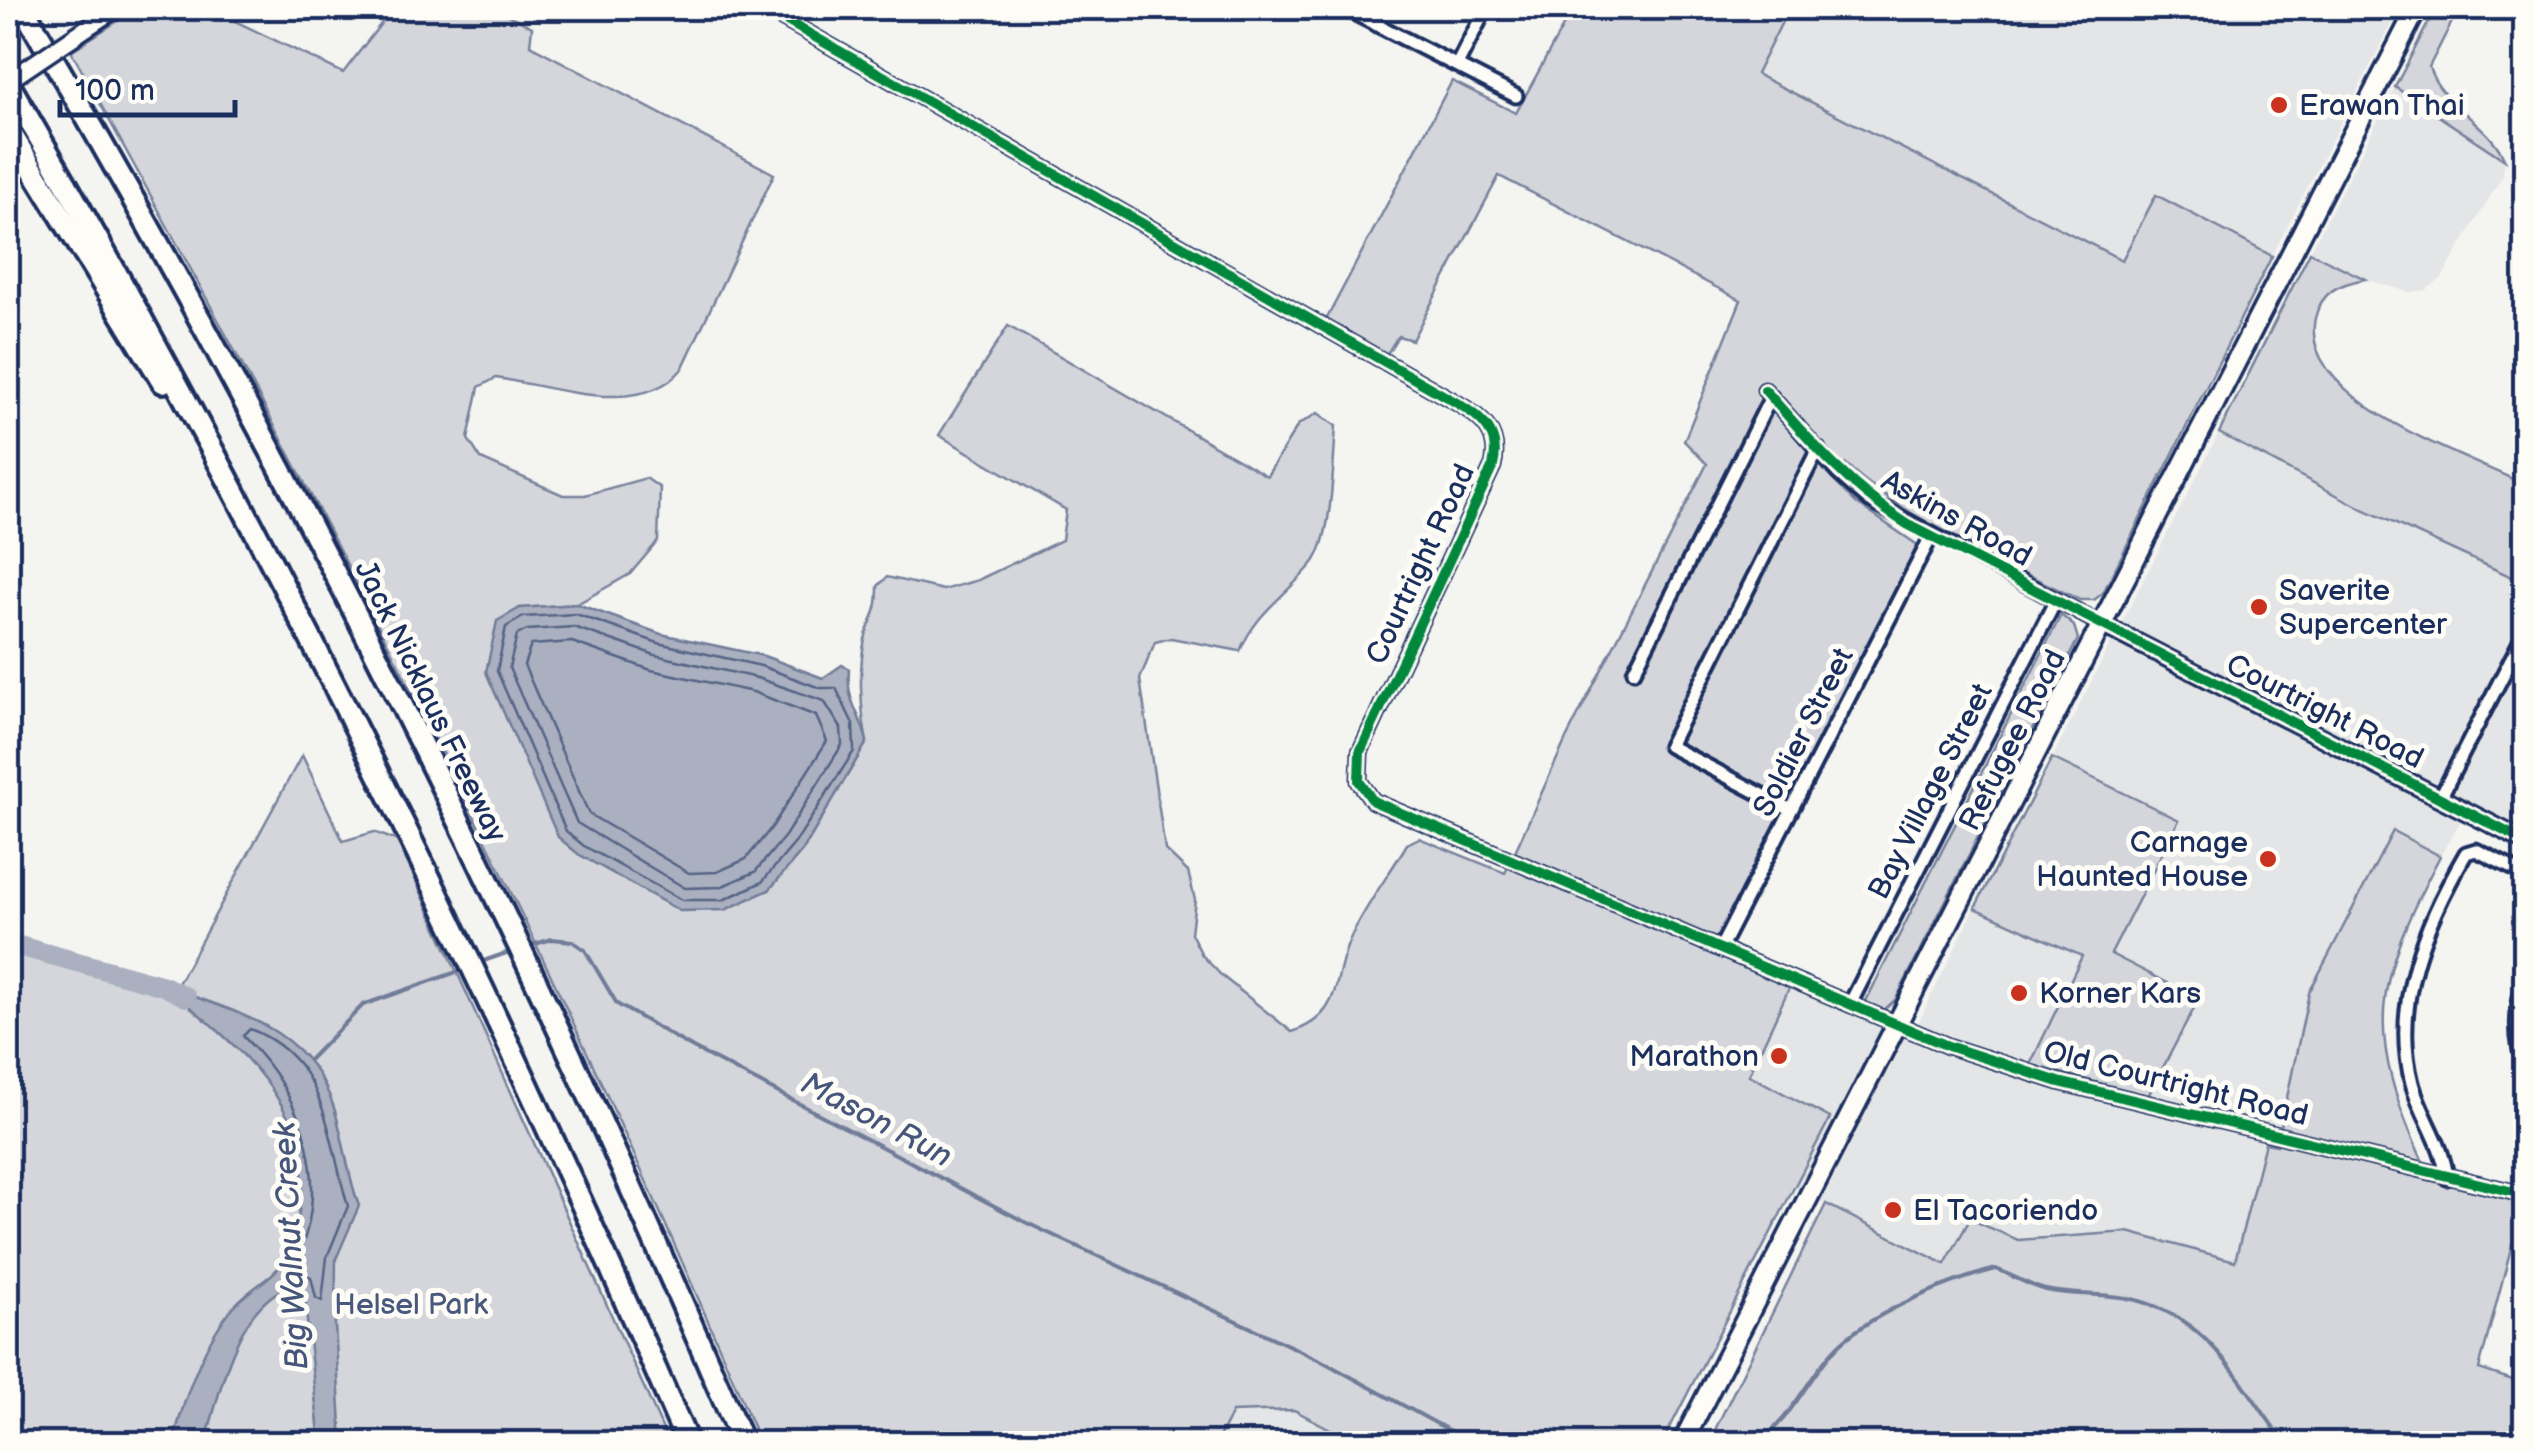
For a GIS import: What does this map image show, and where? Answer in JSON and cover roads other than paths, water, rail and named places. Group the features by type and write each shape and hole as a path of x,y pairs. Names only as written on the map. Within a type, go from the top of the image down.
{"highway":[{"name":"Jack Nicklaus Freeway","path":"23,8 260,430 512,930 658,1243 743,1444"},
{"path":"34,8 42,40"},
{"path":"8,82 245,510 461,944 688,1444"},
{"path":"8,128 119,315 245,510"}],"main road":[{"name":"Refugee Road","path":"1682,1444 2417,8"}],"street":[{"path":"8,82 117,8"},
{"name":"Courtright Road","path":"764,8 1484,421 1496,446 1492,466 1360,752 1357,770 1362,790 1378,805 1897,1024"},
{"path":"1344,8 1516,96"},
{"path":"1456,65 1486,8"},
{"name":"Askins Road","path":"1634,672 1768,393 1870,501 1931,537 2101,624"},
{"path":"1792,810 1669,746 1818,450"},
{"name":"Soldier Street","path":"1720,949 1931,537"},
{"name":"Bay Village Street","path":"1850,1004 2056,600"},
{"name":"Courtright Road","path":"2101,624 2526,842"},
{"path":"2440,798 2526,630"},
{"path":"2447,1178 2445,1158 2411,1079 2408,1002 2418,953 2466,853 2480,852 2526,874"},
{"path":"2526,978 2519,1001 2519,1035 2526,1068"},
{"name":"Old Courtright Road","path":"1897,1024 2058,1082 2526,1195"}],"water":[{"path":"577,604 661,634 764,656 823,678 842,665 849,669 852,699 867,742 803,850 769,890 725,910 680,911 578,854 558,837 486,672 497,621 520,608"},
{"path":"164,986 243,1015 288,1040 322,1080 334,1108 359,1206 336,1259 335,1325 342,1443 320,1443 303,1283 280,1290 262,1304 247,1324 226,1372 205,1443 173,1443 189,1389 214,1335 235,1305 275,1271 289,1253 300,1207 302,1171 296,1138 265,1080 217,1030"}],"waterway":[{"name":"Mason Run","path":"525,947 552,939 572,941 585,950 617,1004 693,1048 1027,1223 1320,1360 1474,1444"},
{"name":"Big Walnut Creek","path":"8,943 164,986 186,997"},
{"name":"Mason Run","path":"478,963 512,951"},
{"name":"Mason Run","path":"309,1060 363,1005 465,969"},
{"name":"Mason Run","path":"1755,1444 1780,1422 1830,1355 1856,1331 1915,1298 1996,1269 2046,1290 2134,1300 2170,1313 2191,1327 2226,1362 2286,1444"}],"place":[{"name":"Erawan Thai","path":"2279,105"},
{"name":"Saverite Supercenter","path":"2259,607"},
{"name":"Carnage Haunted House","path":"2268,859"},
{"name":"Korner Kars","path":"2019,993"},
{"name":"Marathon","path":"1779,1056"},
{"name":"El Tacoriendo","path":"1893,1210"}],"park label":[{"name":"Helsel Park","path":"411,1304"}]}
